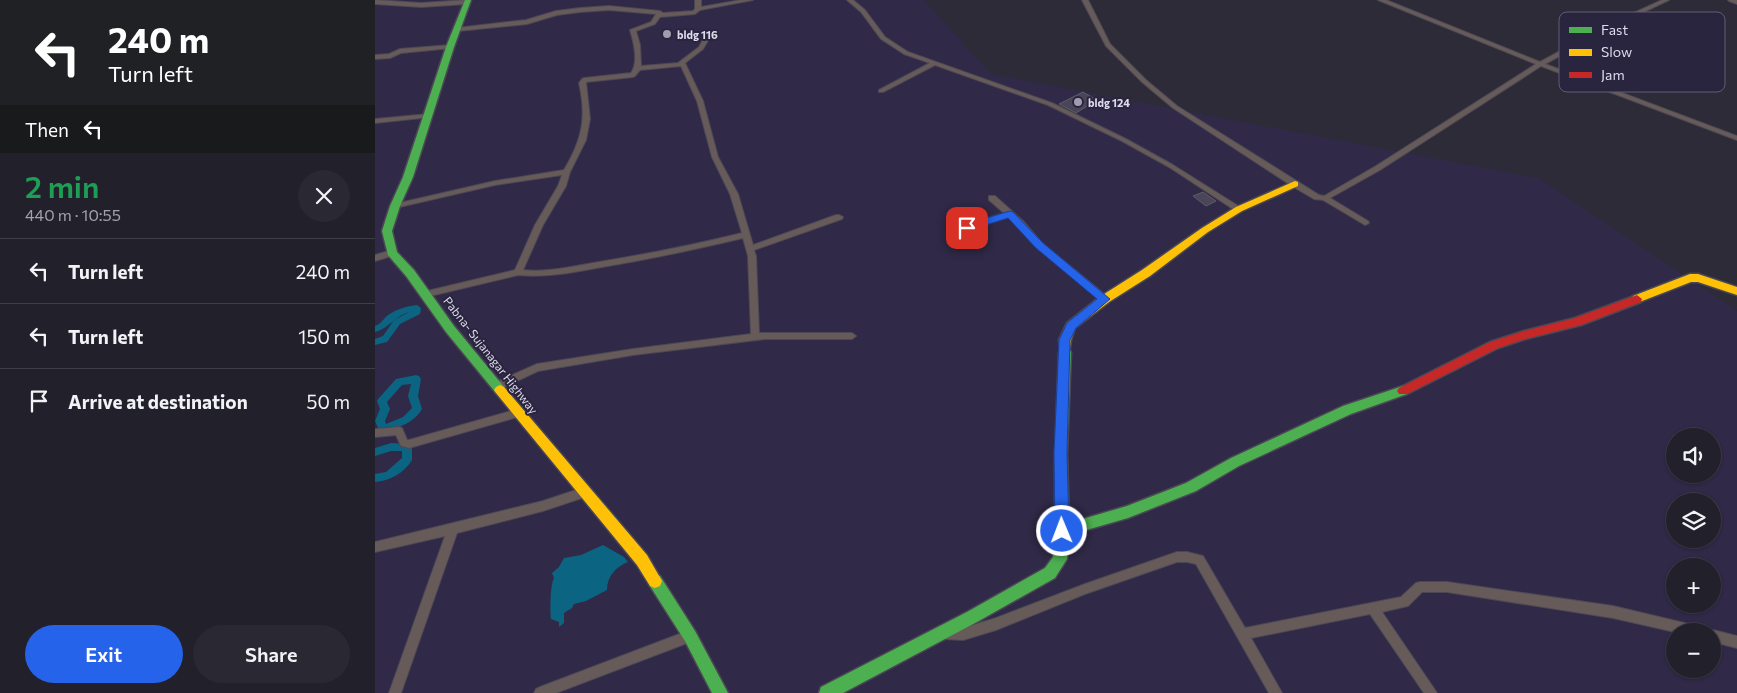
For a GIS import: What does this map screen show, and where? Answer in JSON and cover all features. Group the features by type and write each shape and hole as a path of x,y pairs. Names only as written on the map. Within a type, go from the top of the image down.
{"street":[{"path":"593,9 600,0"},
{"path":"698,0 698,9"},
{"path":"458,29 527,22 556,13 593,9 609,8 660,13 660,15 695,12 698,9 750,0"},
{"path":"850,0 863,11 878,33 889,44 906,53 1050,104 1125,140 1171,166 1239,209"},
{"path":"1085,0 1108,44 1144,82 1175,107 1295,184 1317,197 1325,198 1365,223"},
{"path":"1381,0 1559,71"},
{"path":"1640,12 1666,0"},
{"path":"1731,0 1737,2"},
{"path":"375,2 421,5 468,1"},
{"name":"Pabna- Sujanagar Highway","path":"468,1 450,47 408,177 395,206 387,231 393,253 426,294 450,329 642,560 691,636 720,693"},
{"path":"518,272 539,225 562,186 566,172 584,139 587,128 585,96 582,83 587,79 633,74 638,68 637,45 633,30 653,23 660,15"},
{"path":"638,68 681,63 701,48 707,37"},
{"path":"375,57 390,56 400,51 450,47"},
{"path":"1325,198 1378,168 1559,54"},
{"path":"681,63 686,66 699,101 715,157 733,194 750,249 755,338"},
{"path":"881,91 935,63"},
{"path":"1615,92 1737,138"},
{"path":"375,122 429,116"},
{"path":"395,206 495,183 566,172"},
{"path":"827,693 1050,573 1060,559 1065,340 1071,326 1105,299 1146,273 1205,230 1239,209 1295,184"},
{"path":"992,198 1039,245 1105,299"},
{"path":"951,232 1010,214"},
{"path":"750,249 839,217"},
{"path":"426,294 518,272 529,274 610,263 746,235"},
{"path":"375,258 393,253"},
{"path":"1062,531 1127,512 1191,487 1235,462 1347,410 1401,392 1494,344 1577,322 1690,278 1698,278 1737,291"},
{"path":"497,386 537,368 633,352 755,338 852,336"},
{"path":"375,433 399,431 404,443 409,444 518,412"},
{"path":"375,547 543,506 585,492"},
{"path":"395,693 453,529"},
{"path":"941,633 963,634 1177,557 1187,557 1199,560 1276,693"},
{"path":"1242,634 1404,602 1420,587 1447,587 1613,612 1666,625"},
{"path":"1373,608 1431,693"},
{"path":"540,693 691,636"},
{"path":"1721,638 1737,642"}],"shaded area":[{"path":"375,0 924,0 991,74 1538,178 1737,311 1737,693 375,693"}],"water":[{"path":"603,545 624,557 628,562 610,576 607,590 586,601 574,604 572,608 564,613 564,623 559,627 559,622 551,619 550,604 554,578 552,573 559,567 564,558 581,555"}],"building":[{"name":"bldg 124","path":"1083,92 1097,100 1076,113 1059,104"},
{"path":"1203,192 1216,201 1206,206 1193,196"}],"waterway":[{"path":"375,329 382,327 398,313 417,308 417,312 395,324 384,340 375,342"},
{"path":"416,379 413,396 417,409 406,420 383,430 380,421 385,409 382,401 399,382 416,379"},
{"path":"375,452 391,447 407,447 407,460 400,467 390,475 375,478"}],"traffic: fast":[{"path":"468,0 450,47 408,177 395,206 387,231 392,253 410,273 450,329 500,390"},
{"path":"827,693 972,617 1050,573 1060,559 1062,540 1061,453 1065,352"},
{"path":"1062,531 1128,512 1191,487 1235,462 1347,410 1403,391"},
{"path":"655,581 690,636 720,693"}],"traffic: slow":[{"path":"1065,352 1065,340 1071,326 1105,299 1146,273 1205,230 1239,209 1295,184"},
{"path":"1637,299 1690,278 1698,278 1737,291"},
{"path":"500,390 642,560 655,581"}],"traffic: jam":[{"path":"1403,391 1494,345 1524,335 1577,322 1637,299"}],"place":[{"name":"bldg 116","path":"667,34"},
{"name":"bldg 124","path":"1078,102"}],"route":[{"path":"967,228 1010,214 1039,245 1055,256 1105,299 1071,326 1065,340 1061,453 1062,531"}]}
